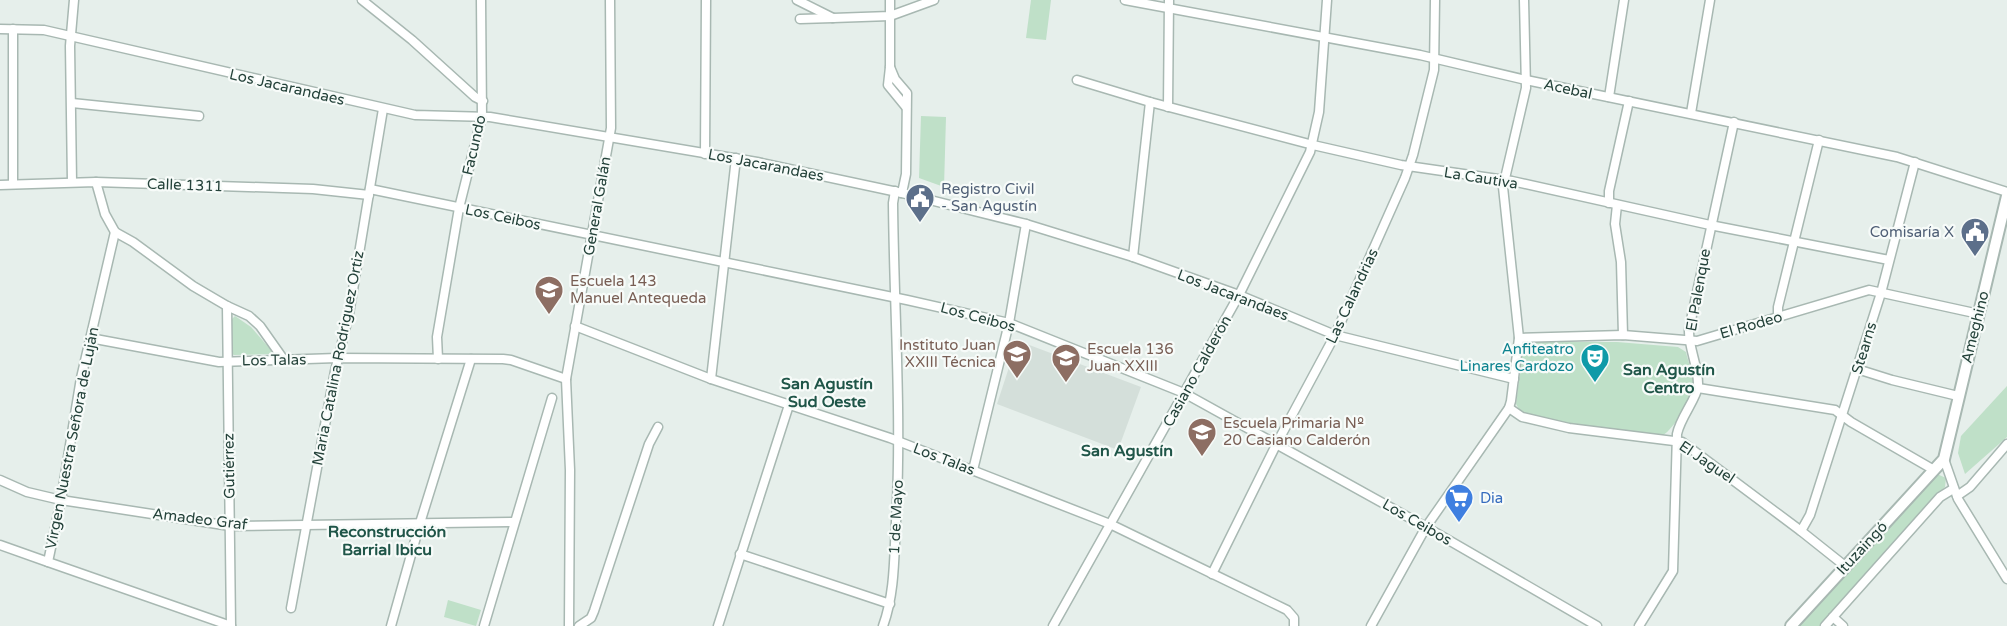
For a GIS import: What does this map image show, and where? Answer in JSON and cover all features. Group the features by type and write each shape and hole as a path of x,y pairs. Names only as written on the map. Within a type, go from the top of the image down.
{"street":[{"path":"72,182 71,37 74,0"},
{"path":"362,0 412,40 475,97 483,101"},
{"name":"Facundo","path":"438,359 436,337 459,208 482,116 481,0"},
{"name":"General Galán","path":"569,626 570,470 566,379 610,138 610,0"},
{"path":"705,154 706,0"},
{"path":"797,0 833,18"},
{"path":"890,0 890,16"},
{"path":"801,19 890,16 934,0"},
{"name":"Acebal","path":"1125,0 1169,4 1819,140 1915,162 2007,194"},
{"name":"Casiano Calderón","path":"1053,626 1239,296 1313,145 1319,112 1326,0"},
{"name":"Las Calandrias","path":"1212,574 1277,443 1335,335 1409,167 1436,60 1435,0"},
{"path":"1371,626 1426,527 1509,408 1519,338 1502,195 1503,180 1526,88 1524,0"},
{"path":"1609,97 1624,0"},
{"path":"1691,113 1710,0"},
{"path":"1168,106 1169,4"},
{"name":"1 de Mayo","path":"883,626 890,604 899,469 893,203 906,174 907,93 895,79 890,67 890,16"},
{"name":"Los Jacarandaes","path":"0,29 44,30 383,109 424,116 482,116 736,158 898,192 1026,224 1133,257 1239,296 1335,335 1514,379"},
{"path":"13,29 13,184"},
{"name":"La Cautiva","path":"1077,81 1313,145 1409,167 1503,180 1710,225 1889,260"},
{"path":"1623,335 1621,262 1609,191 1629,101"},
{"path":"1133,257 1150,102"},
{"path":"72,103 200,116"},
{"name":"Maria Catalina Rodriguez Ortiz","path":"291,608 338,358 350,314 383,109"},
{"name":"El Palenque","path":"1698,388 1689,341 1689,329 1734,122"},
{"path":"1778,317 1778,306 1819,140"},
{"path":"711,379 736,158"},
{"name":"Stearns","path":"1801,531 1810,515 1881,293 1915,162"},
{"path":"96,182 105,214 115,232 127,238 194,286 255,321 284,360"},
{"name":"Calle 1311","path":"0,185 96,182 370,192"},
{"name":"Los Ceibos","path":"370,192 592,235 1009,323 1184,393 1426,527 1597,626"},
{"name":"Ameghino","path":"1934,470 1944,459 2007,194"},
{"path":"973,470 1009,323 1026,224"},
{"name":"Virgen Nuestra Señora de Luján","path":"115,232 81,378 61,500 48,562 231,626"},
{"name":"El Rodeo","path":"1519,338 1623,335 1697,341 1869,290 1979,314"},
{"name":"Gutiérrez","path":"227,306 231,626"},
{"name":"Los Talas","path":"575,326 711,379 899,442 1110,524 1287,610 1294,618 1294,626"},
{"name":"Los Talas","path":"90,338 173,355 227,362 338,358 512,360 566,379"},
{"path":"391,626 471,359"},
{"path":"1857,369 1958,396"},
{"path":"1639,626 1672,576 1674,568 1676,441 1679,424 1698,388 1835,410 1851,422 1934,470"},
{"path":"484,626 513,522 552,398"},
{"path":"718,626 789,405"},
{"name":"El Jaguel","path":"1509,408 1522,417 1569,428 1676,441 1688,446 1845,566"},
{"path":"579,626 591,618 594,611 649,444 658,426"},
{"name":"Ituzaingó","path":"1825,626 1940,497 1970,487 2007,444"},
{"name":"Ameghino","path":"1944,459 1955,492 2007,579"},
{"name":"Ituzaingó","path":"1791,626 1934,470"},
{"name":"Amadeo Graf","path":"0,480 27,492 61,500 230,525 513,522"},
{"path":"0,545 48,562"},
{"path":"740,554 890,604"},
{"path":"1833,617 1843,626"}],"shaded area":[{"path":"1024,343 1141,387 1118,450 997,404 1015,349"}],"green space":[{"path":"1031,0 1051,0 1046,40 1026,38"},
{"path":"921,116 946,117 944,187 919,178"},
{"path":"235,316 251,327 271,350 271,354 234,355 230,353 230,321"},
{"path":"1529,342 1617,342 1678,347 1686,352 1693,377 1693,391 1677,420 1663,435 1570,425 1521,413 1516,404 1523,348"},
{"path":"2007,386 2007,437 1965,474 1958,453 1961,436"},
{"path":"1937,474 1946,478 1945,487 1820,626 1798,626"},
{"path":"448,600 481,610 476,626 444,617"}],"place":[{"name":"Registro Civil - San Agustín","path":"920,224"},
{"name":"Comisaría X","path":"1975,258"},
{"name":"Escuela 143 Manuel Antequeda","path":"549,316"},
{"name":"Instituto Juan XXIII Técnica","path":"1017,380"},
{"name":"Escuela 136 Juan XXIII","path":"1066,384"},
{"name":"Anfiteatro Linares Cardozo","path":"1595,384"},
{"name":"Escuela Primaria Nº 20 Casiano Calderón","path":"1202,458"},
{"name":"Dia","path":"1459,524"}],"district":[{"name":"San Agustín Centro","path":"1669,378"},
{"name":"San Agustín Sud Oeste","path":"827,392"},
{"name":"San Agustín","path":"1127,450"},
{"name":"Reconstrucción Barrial Ibicu","path":"387,540"}]}
